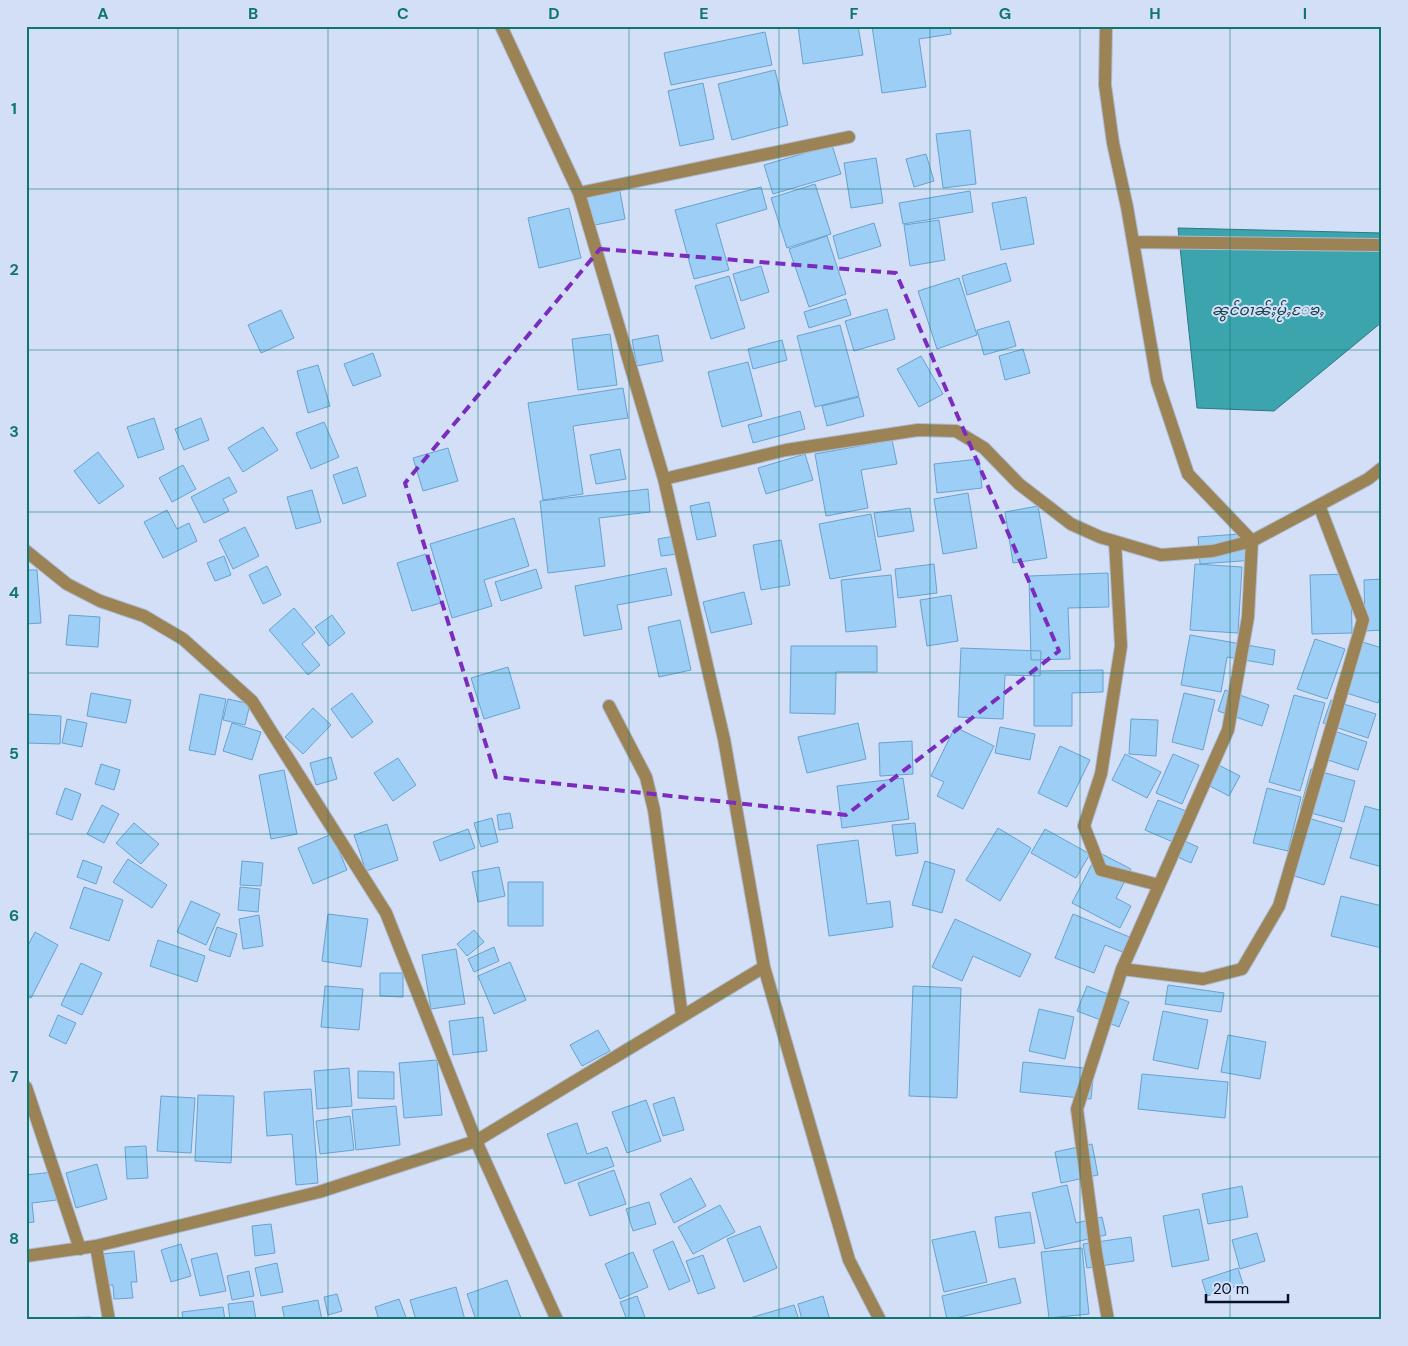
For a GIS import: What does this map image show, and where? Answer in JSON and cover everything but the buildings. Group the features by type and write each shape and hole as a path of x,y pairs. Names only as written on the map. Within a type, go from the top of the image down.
{"street":[{"path":"501,26 579,193 664,479 724,739 764,967 849,1260 880,1320"},
{"path":"1106,26 1105,85 1113,143 1133,242 1157,381 1188,474 1252,541 1248,617 1228,730 1122,969 1077,1109 1096,1252 1108,1320"},
{"path":"579,193 849,137"},
{"path":"1133,242 1382,245"},
{"path":"664,479 786,450 918,430 956,431 984,448 1020,484 1071,524 1115,542 1161,555 1213,551 1252,541 1368,478 1382,468"},
{"path":"1122,969 1203,979 1242,969 1279,906 1363,620 1318,505"},
{"path":"1115,542 1121,646 1100,774 1084,826 1101,870 1159,885"},
{"path":"26,551 68,584 92,597 144,616 183,639 252,701 386,913 476,1141 556,1320"},
{"path":"608,706 646,777 654,810 682,1016"},
{"path":"26,1256 96,1246 319,1192 476,1141 764,967"},
{"path":"26,1087 80,1249"},
{"path":"96,1246 108,1320"}],"highlighted area":[{"path":"600,249 896,273 1059,651 846,815 496,777 405,483"}],"water":[{"name":"ၼွင်ဝၢၼ်ႈမႂ်ႇႄၶႇ","path":"1178,228 1382,233 1382,322 1274,411 1197,408"}]}
